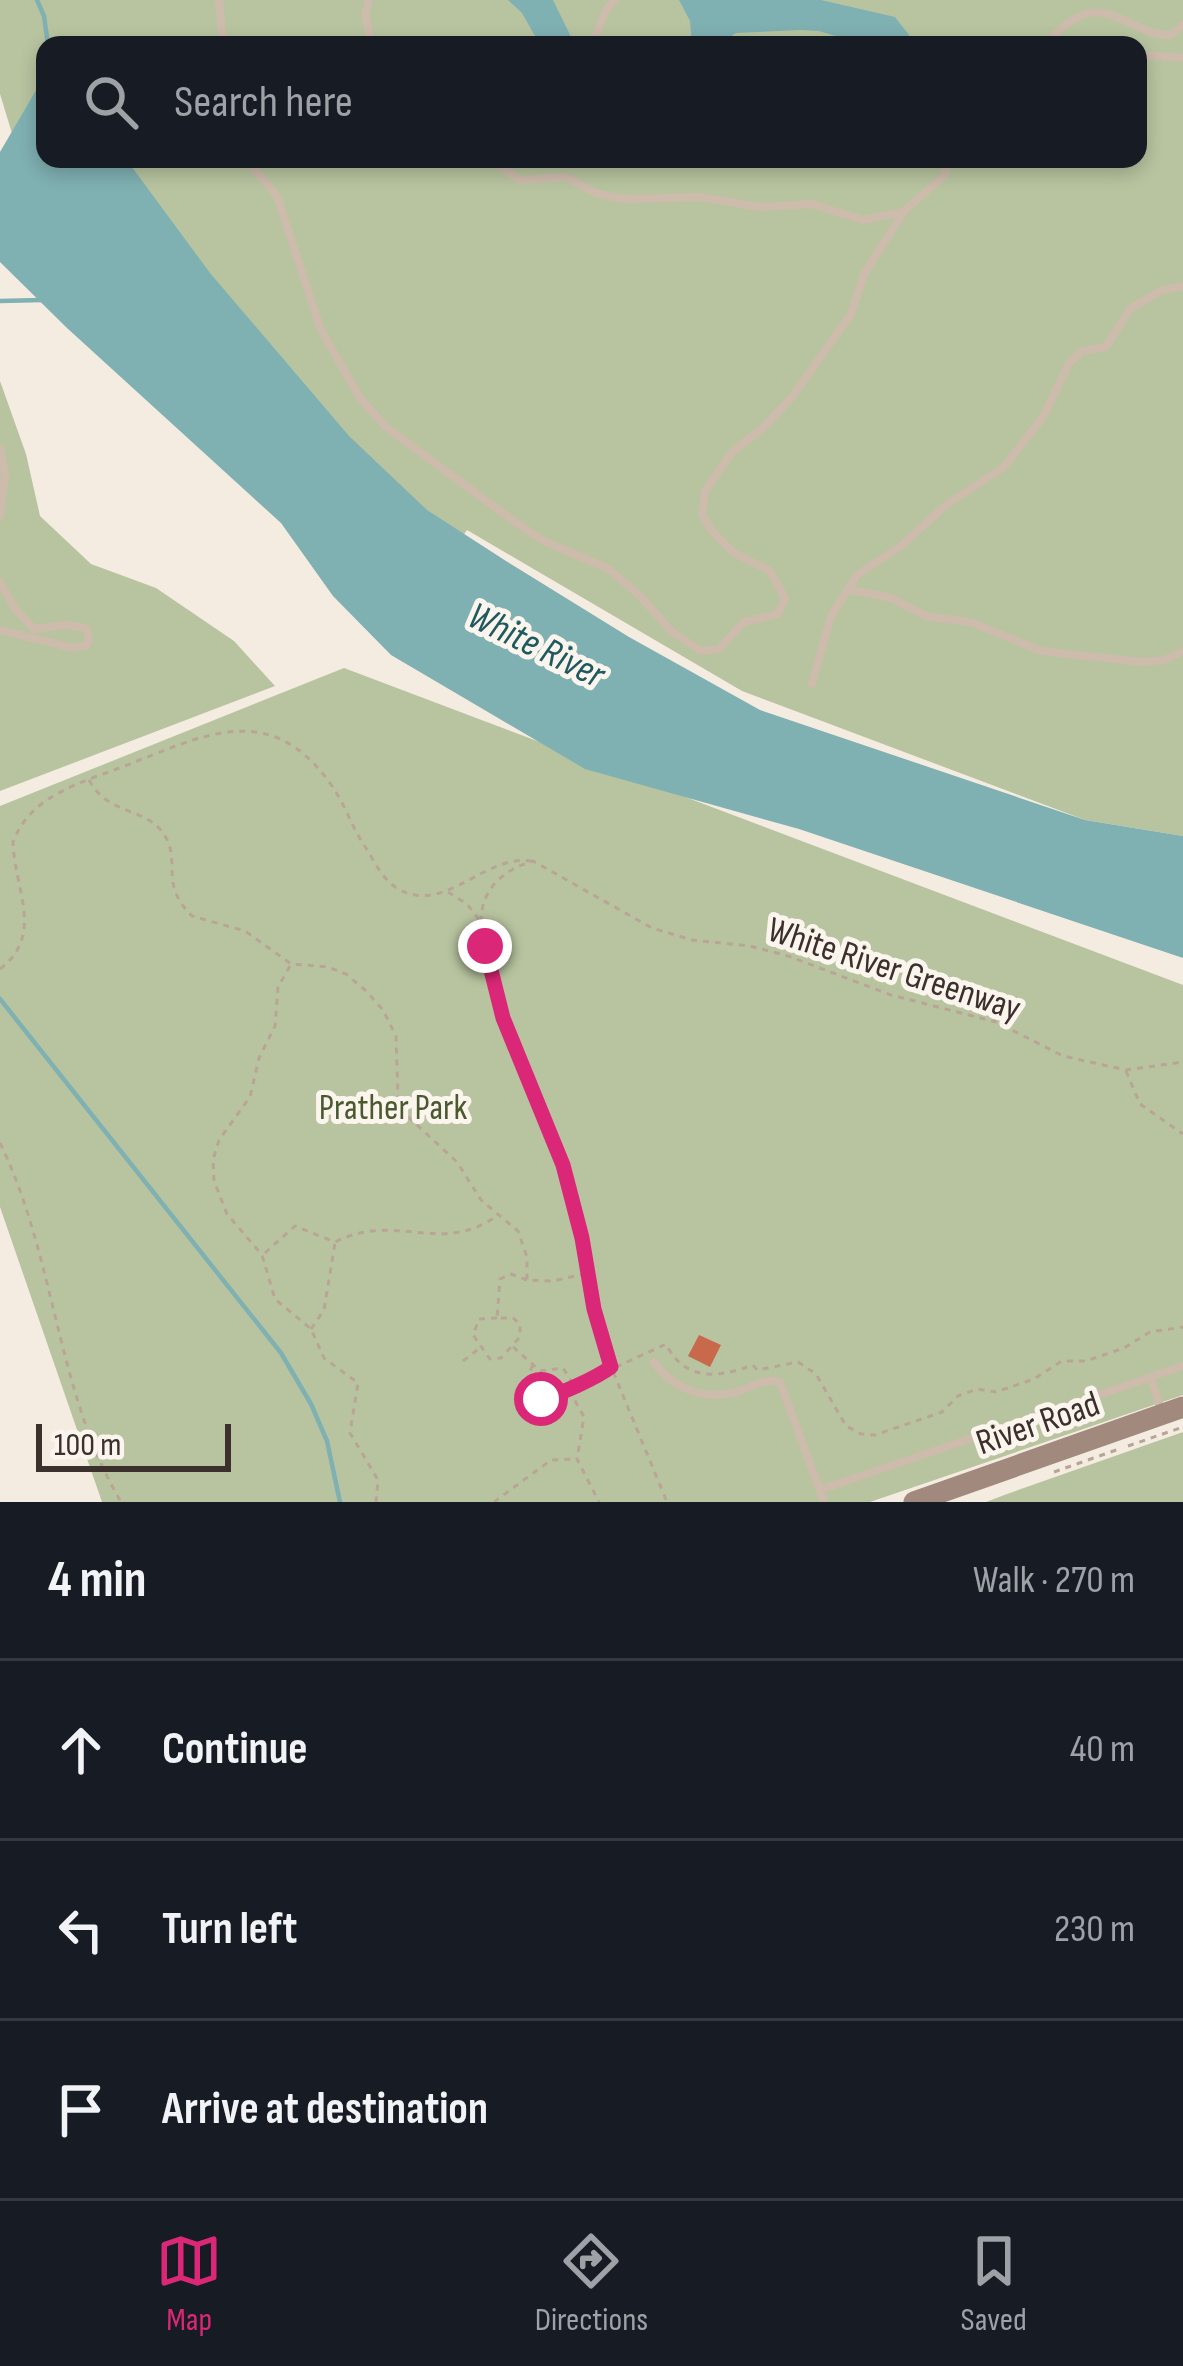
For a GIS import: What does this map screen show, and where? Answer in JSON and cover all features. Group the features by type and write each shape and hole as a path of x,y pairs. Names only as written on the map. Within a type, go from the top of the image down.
{"street":[{"name":"River Road","path":"914,1502 1173,1411"}],"lane":[{"path":"219,0 222,36"},
{"path":"369,0 365,15 370,36"},
{"path":"596,36 615,0"},
{"path":"1055,36 1088,13 1111,14 1151,34 1171,35 1183,25"},
{"path":"1147,56 1183,58"},
{"path":"254,168 277,196 322,330 375,418 544,541 609,569 671,631 701,651 718,649 744,622 778,614 785,598 770,571 734,553 711,530 702,514 705,491 732,452 792,397 851,314 864,274 904,211 948,168"},
{"path":"503,168 520,180 566,177 598,194 624,199 700,197 760,208 812,204 863,220 904,211"},
{"path":"812,684 831,616 857,575 901,546 946,505 1004,467 1036,429 1070,362 1082,351 1106,347 1130,309 1160,291 1183,286"},
{"path":"0,448 4,474 0,516"},
{"path":"0,581 34,629 75,625 86,628 89,639 87,645 73,648 0,630"},
{"path":"847,589 891,598 928,617 971,622 1041,651 1142,662 1164,660 1183,651"},
{"path":"0,611 8,598"},
{"path":"654,1362 682,1388 709,1394 731,1394 772,1379 780,1382 824,1502"},
{"path":"820,1490 1183,1366"},
{"path":"1150,1378 1173,1411"}],"path":[{"path":"0,969 20,950 25,926 24,896 13,853 17,832 30,813 54,795 219,731 262,730 299,752 330,782 390,883 410,893 447,890 506,862 533,861"},
{"path":"89,780 104,801 146,819 165,835 172,885 188,912 203,922 245,931 290,964 337,970 358,982 373,999 398,1043 396,1080 404,1113 458,1162 477,1196 521,1236 527,1280"},
{"path":"533,861 510,870 490,889 481,922 499,1006 558,1148 611,1367 667,1502"},
{"name":"White River Greenway","path":"533,861 652,928 704,942 767,950 891,994 996,1022 1063,1056 1126,1070 1183,1062"},
{"path":"447,890 481,922"},
{"path":"290,964 277,993 275,1026 259,1058 250,1097 222,1134 213,1160 214,1180 223,1207 262,1255 275,1299 310,1329 324,1358 358,1383 350,1433 378,1480 376,1502"},
{"path":"1126,1070 1140,1104 1183,1134"},
{"path":"0,1143 38,1243 78,1402 97,1457 121,1502"},
{"path":"335,1242 355,1232 380,1228 450,1235 479,1227 498,1215"},
{"path":"262,1255 291,1227 314,1231 335,1242"},
{"path":"310,1329 324,1310 335,1242"},
{"path":"497,1318 500,1279 512,1274 554,1281 588,1273"},
{"path":"482,1318 513,1318 520,1324 520,1337 512,1346 495,1359 487,1357 473,1335 473,1326 482,1318"},
{"path":"533,1365 528,1378 537,1396 546,1399 666,1344 685,1368 712,1376 753,1365 757,1370 798,1363 816,1374 847,1426 875,1435 941,1412 958,1396 977,1389 997,1392 1034,1379 1066,1360 1084,1362 1124,1348 1136,1337 1183,1327"},
{"path":"463,1361 482,1346"},
{"path":"512,1346 542,1372 567,1370 584,1418 577,1459 598,1502"},
{"path":"1039,1477 1183,1427"},
{"path":"494,1502 547,1462 577,1459"}],"green space":[{"path":"0,0 1183,0 1183,836 1085,820 742,691 467,530 449,555 18,153 0,94"},
{"path":"0,381 26,454 40,516 91,564 156,588 234,641 275,686 0,791"},
{"name":"Prather Park","path":"344,668 1183,985 1183,1395 870,1502 102,1502 0,1207 0,806"},
{"path":"1183,1432 1183,1502 986,1502 1007,1494"}],"water":[{"path":"508,0 553,0 571,36 535,36"},
{"path":"679,0 821,0 895,17 909,36 835,36 801,30 691,36 690,21"},
{"name":"White River","path":"36,90 36,168 133,168 210,273 349,436 427,510 629,637 760,710 1085,820 1183,836 1183,958 799,829 585,769 391,655 333,596 281,523 0,262 0,152"}],"building":[{"path":"699,1335 721,1345 710,1367 688,1356"}],"waterway":[{"path":"37,0 47,36"},
{"path":"0,301 42,300"},
{"path":"0,999 281,1353 327,1441 340,1502"}],"route":[{"path":"485,946 515,1052 563,1165 611,1367 541,1399"}]}
